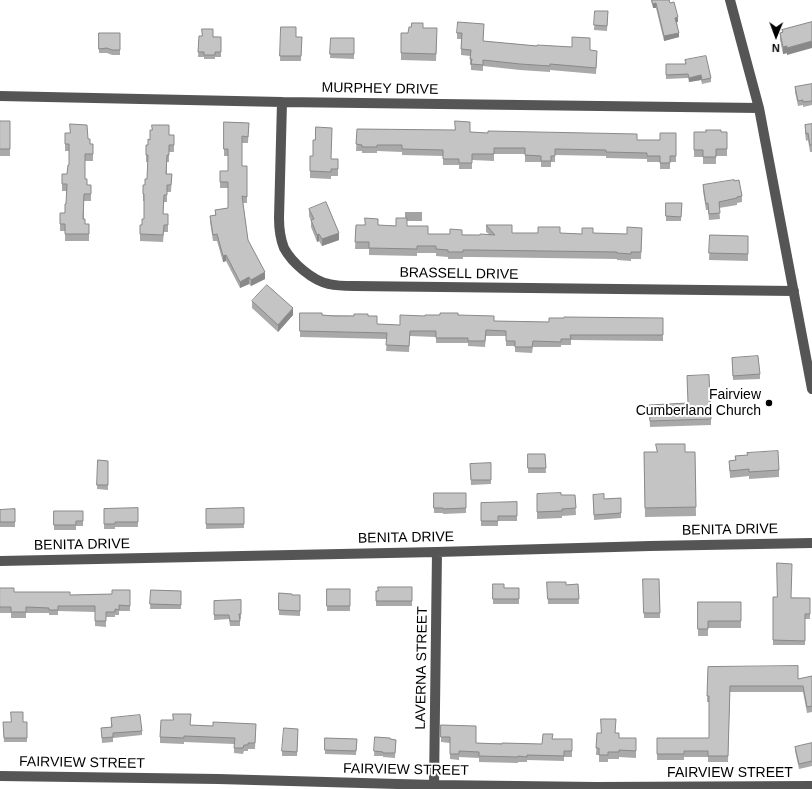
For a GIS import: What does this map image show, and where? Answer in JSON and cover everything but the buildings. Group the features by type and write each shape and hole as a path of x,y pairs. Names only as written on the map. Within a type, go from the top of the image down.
{"street":[{"path":"730,0 759,108 812,389"},
{"name":"MURPHEY DRIVE","path":"0,96 282,102 759,108"},
{"name":"BRASSELL DRIVE","path":"282,102 279,230 285,249 291,258 309,274 324,283 340,286 794,291"},
{"name":"BENITA DRIVE","path":"0,561 812,543"},
{"name":"LAVERNA STREET","path":"434,785 437,552"},
{"name":"FAIRVIEW STREET","path":"0,776 218,779 596,788 812,786"}],"shaded area":[{"path":"405,212 422,212 422,221 405,221"}],"place":[{"name":"Fairview Cumberland Church","path":"769,403"}]}
